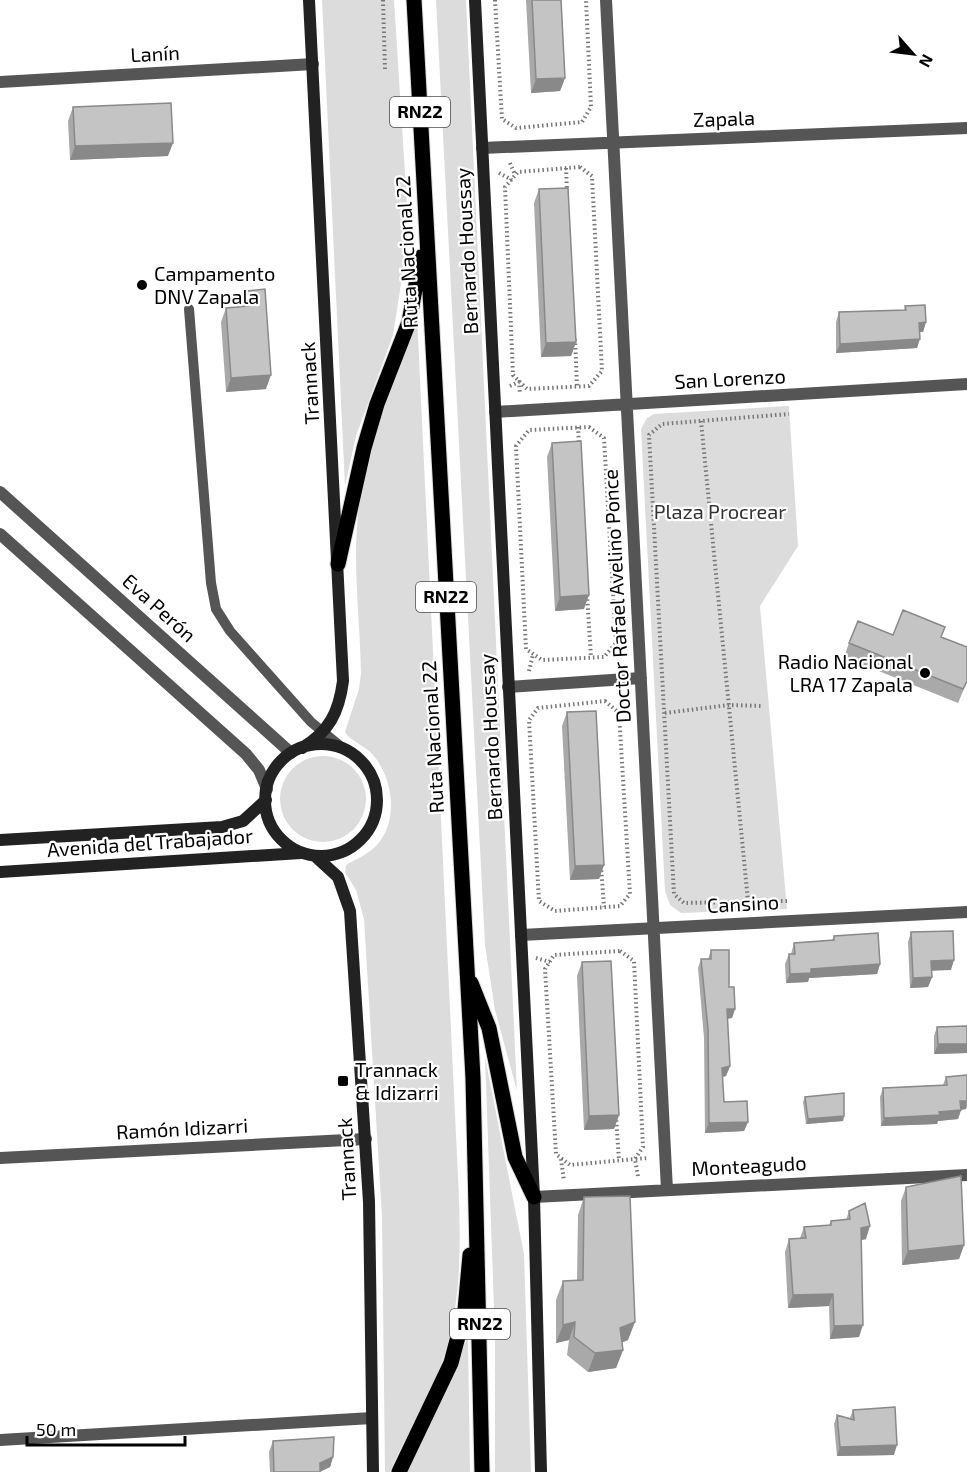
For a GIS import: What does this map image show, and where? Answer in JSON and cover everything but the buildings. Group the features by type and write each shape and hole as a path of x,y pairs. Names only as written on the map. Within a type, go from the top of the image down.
{"main road":[{"name":"Ruta Nacional 22","path":"414,0 477,1177 482,1472"},
{"path":"338,564 366,440 413,305 426,225"},
{"path":"466,970 489,1028 515,1156 534,1197"},
{"path":"399,1472 442,1385 460,1335 468,1284 477,1177"}],"street":[{"name":"Trannack","path":"309,0 344,681 337,710 324,733 276,769 266,795 267,814 276,833 291,847 309,855 338,877 350,911 366,1139 371,1277 373,1472"},
{"name":"Bernardo Houssay","path":"475,0 534,1197 541,1472"},
{"name":"Doctor Rafael Avelino Ponce","path":"606,0 667,1190"},
{"name":"Lanín","path":"0,82 313,64"},
{"name":"Zapala","path":"482,148 967,128"},
{"name":"San Lorenzo","path":"495,411 967,384"},
{"name":"Eva Perón","path":"0,492 297,751"},
{"path":"0,534 246,754 259,770 266,795"},
{"path":"508,687 641,678"},
{"path":"297,751 328,745 344,749 368,769 376,791 376,815 369,830 359,842 346,851 330,856 309,855"},
{"name":"Avenida del Trabajador","path":"0,840 222,827 243,820 266,795"},
{"name":"Avenida del Trabajador","path":"0,872 309,855"},
{"name":"Cansino","path":"521,935 967,912"},
{"name":"Ramón Idizarri","path":"0,1158 366,1139"},
{"name":"Monteagudo","path":"534,1197 967,1174"},
{"path":"0,1440 372,1418"}],"lane":[{"path":"189,309 211,583 216,609 237,639 324,733 344,749"}],"path":[{"path":"383,0 385,69"},
{"path":"495,0 502,119 516,128 582,122 591,107 586,0"},
{"path":"501,124 508,123"},
{"path":"510,164 514,177"},
{"path":"586,166 586,172"},
{"path":"566,168 568,203"},
{"path":"566,168 580,168 592,176 602,371 589,386 527,389 513,375 505,187 514,177 518,172 566,168"},
{"path":"497,172 514,177"},
{"path":"574,329 577,386"},
{"path":"597,377 606,375"},
{"path":"597,377 598,387"},
{"path":"507,388 519,382"},
{"path":"519,382 521,400"},
{"path":"787,901 684,903 674,894 649,435 662,424 789,414"},
{"path":"701,421 748,902"},
{"path":"656,422 657,429"},
{"path":"589,427 604,438 616,643 604,657 542,660 526,649 516,446 529,430 578,428 589,427"},
{"path":"578,428 579,450"},
{"path":"587,588 591,657"},
{"path":"610,649 619,647"},
{"path":"609,660 610,649"},
{"path":"527,658 533,654"},
{"path":"528,674 533,654"},
{"path":"605,701 619,712 630,894 620,906 555,911 539,901 529,720 538,708 592,703 605,701"},
{"path":"592,703 593,714"},
{"path":"664,712 729,705 762,706"},
{"path":"614,709 622,708"},
{"path":"601,862 604,907"},
{"path":"538,910 545,904"},
{"path":"545,904 547,913"},
{"path":"607,951 608,963"},
{"path":"638,1177 635,1159 643,1147 634,961 620,951 554,955 545,969 556,1154 570,1165 635,1159 652,1158"},
{"path":"629,957 640,954"},
{"path":"535,957 550,962"},
{"path":"616,1114 618,1161"},
{"path":"561,1158 564,1182"}],"green space":[{"path":"322,0 394,0 407,205 404,265 393,335 356,436 345,486"},
{"path":"436,0 466,0 517,1091 495,1010 485,945"},
{"path":"417,316 460,1242 457,1295 442,1362 429,1394 390,1472 385,1472 382,1217 364,919 356,890 345,872 346,865 370,851 384,835 391,812 391,799 380,764 370,752 345,732 359,689 361,673 356,564 360,499 376,429"},
{"name":"Plaza Procrear","path":"789,406 798,546 760,606 787,909 681,913 670,905 665,891 641,429 647,418 654,414"},
{"path":"323,756 347,763 359,775 366,799 359,823 347,835 323,842 299,835 287,823 280,799 287,775 299,763"},
{"path":"485,1057 524,1254 531,1472 495,1472 495,1336"},
{"path":"468,1337 470,1472 404,1472 442,1399"}],"place":[{"name":"Campamento DNV Zapala","path":"142,285"},
{"name":"Radio Nacional LRA 17 Zapala","path":"925,673"},
{"name":"Trannack & Idizarri","path":"343,1081"}]}
